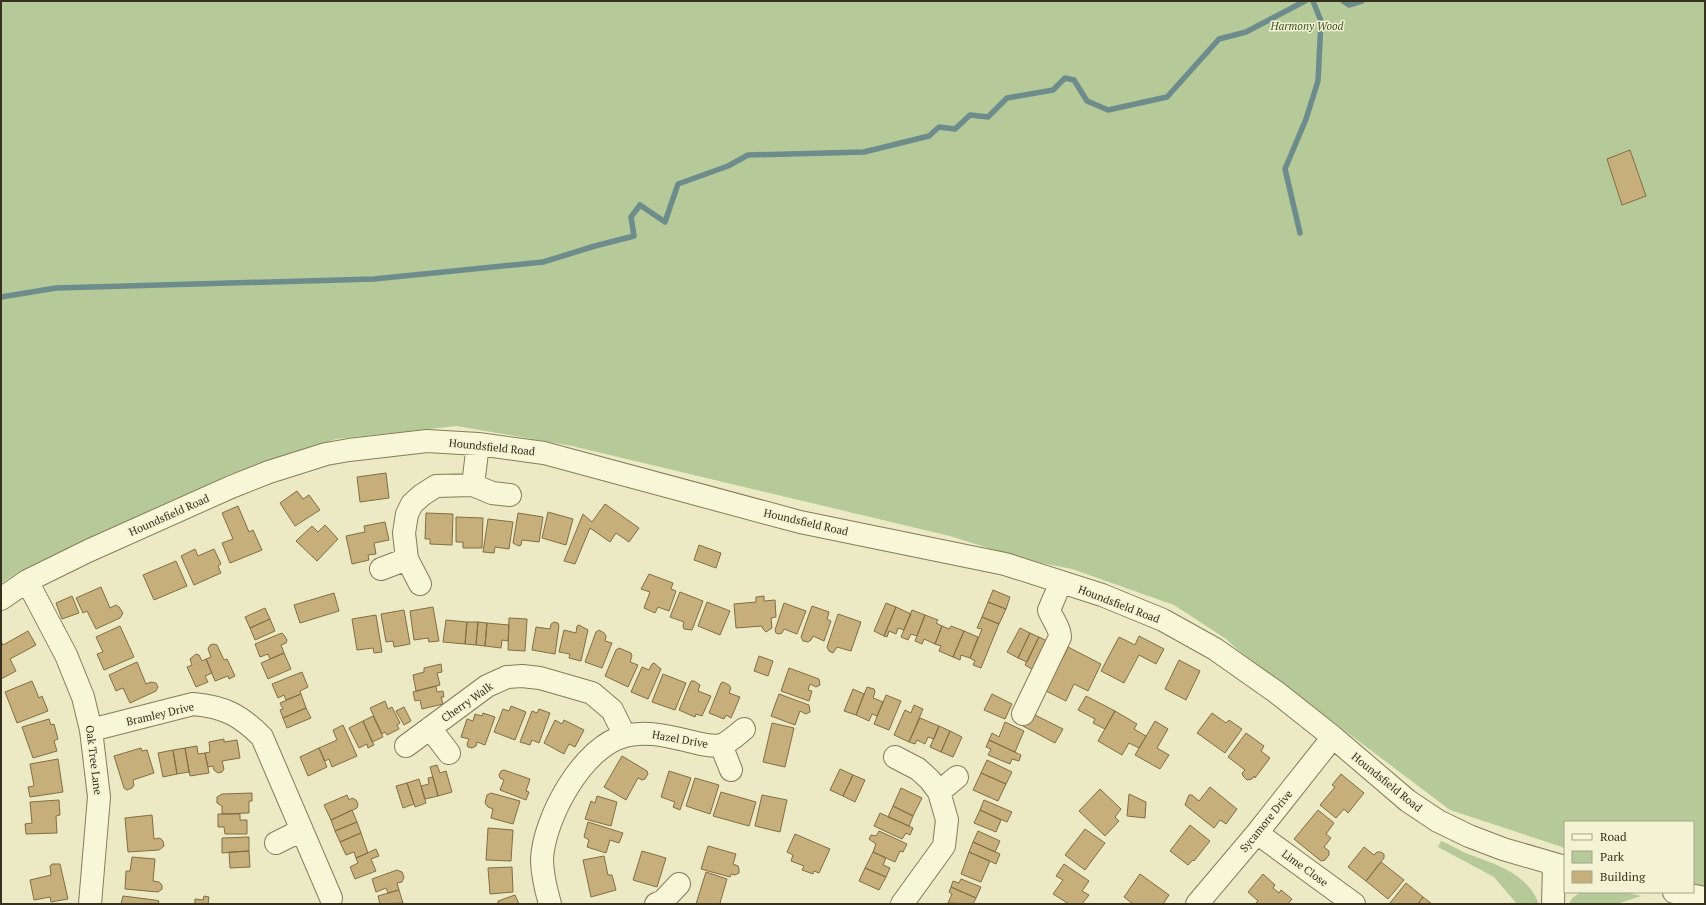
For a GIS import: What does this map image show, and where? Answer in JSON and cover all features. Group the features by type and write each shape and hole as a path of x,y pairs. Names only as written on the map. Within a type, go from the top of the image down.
{"street":[{"name":"Houndsfield Road","path":"1,599 27,581 88,551 231,487 269,472 326,454 427,441 478,444 544,453 800,522 1005,564 1102,595 1163,620 1215,649 1276,692 1408,801 1438,821 1468,836 1559,866"},
{"path":"473,485 478,444"},
{"path":"420,584 407,559 404,533 407,514 412,504 436,486 473,485 492,494 510,495"},
{"path":"381,569 407,559"},
{"name":"Oak Tree Lane","path":"27,581 66,655 82,698 91,730 99,797 90,904"},
{"path":"1023,714 1060,637 1060,630 1053,620 1049,610 1061,582"},
{"name":"Cherry Walk","path":"406,746 487,686 507,678 522,676 540,678 592,693 612,710 625,736"},
{"name":"Bramley Drive","path":"91,730 193,704 225,710 246,721 262,737 331,898"},
{"name":"Cherry Walk","path":"430,728 449,753"},
{"name":"Hazel Drive","path":"550,904 545,889 542,859 544,845 553,817 563,796 576,775 598,750 625,736 649,733 704,745 721,745 744,729"},
{"name":"Sycamore Drive","path":"1197,904 1257,833 1333,738"},
{"name":"Hazel Drive","path":"721,745 731,770"},
{"path":"895,757 925,774 939,792 947,820 944,846 902,904"},
{"path":"939,792 957,777"},
{"path":"276,843 302,830"},
{"name":"Lime Close","path":"1257,833 1354,904"},
{"path":"1553,904 1559,866"},
{"path":"661,903 678,884"},
{"path":"1679,893 1705,898"}],"green space":[{"name":"Harmony Wood","path":"1,1 1705,1 1705,890 1694,888 1694,821 1564,821 1564,848 1450,810 1238,650 1226,639 1174,605 1072,569 1026,560 950,536 572,446 457,426 336,439 230,474 17,573 1,583"},
{"path":"1441,841 1463,852 1497,865 1517,876 1526,884 1539,904 1517,904 1494,877 1438,847"},
{"path":"1580,893 1629,893 1641,896 1617,904 1569,904 1572,898"}],"building":[{"path":"1630,150 1646,196 1622,205 1607,159"},
{"path":"386,473 389,498 360,502 357,477"},
{"path":"297,491 303,499 309,495 320,510 295,526 280,503"},
{"path":"605,504 639,528 629,542 616,533 610,542 590,528 575,564 564,561 583,514 592,522"},
{"path":"238,506 249,532 253,530 262,550 230,563 222,543 233,539 222,513"},
{"path":"548,512 573,519 566,545 542,538"},
{"path":"426,513 453,514 452,545 430,544 430,539 425,539"},
{"path":"518,513 543,517 539,542 522,540 521,545 519,546 513,543"},
{"path":"456,517 483,518 482,548 463,548 463,542 456,542"},
{"path":"488,519 513,522 509,549 495,547 494,553 483,552"},
{"path":"385,522 389,540 374,543 376,554 368,555 369,560 352,564 346,536 365,532 364,526"},
{"path":"325,525 338,539 317,561 296,541 312,526 318,532"},
{"path":"699,545 721,553 716,568 694,560"},
{"path":"195,549 198,556 214,549 221,564 218,566 221,573 194,585 181,556"},
{"path":"176,561 187,586 154,600 143,575"},
{"path":"649,574 673,583 671,589 676,591 669,611 658,607 655,613 644,608 650,592 641,589"},
{"path":"101,587 110,608 116,605 123,613 120,618 96,629 87,611 83,613 76,598"},
{"path":"993,590 1010,597 1006,609 988,602"},
{"path":"680,592 703,601 692,630 684,629 684,622 670,617"},
{"path":"334,593 339,611 300,623 294,605"},
{"path":"72,596 79,613 62,619 56,603"},
{"path":"764,596 764,601 775,600 776,617 771,618 772,628 766,632 762,626 736,628 734,604 756,602 756,597"},
{"path":"707,602 730,611 720,635 698,626"},
{"path":"988,602 1006,609 999,624 982,617"},
{"path":"784,603 806,611 797,634 784,629 782,633 776,633 775,630"},
{"path":"886,603 896,607 884,636 874,631"},
{"path":"812,606 829,612 827,619 831,621 824,641 813,636 808,642 803,641 801,637"},
{"path":"433,607 439,641 429,642 428,638 414,640 410,611"},
{"path":"896,607 911,614 904,630 898,628 896,634 889,631 887,637 884,636"},
{"path":"265,608 270,619 250,628 245,617"},
{"path":"404,610 410,644 394,647 393,641 386,642 381,614"},
{"path":"912,610 925,615 917,636 911,634 908,640 901,637"},
{"path":"838,614 861,622 851,651 837,647 833,653 829,651 827,647"},
{"path":"376,615 382,652 374,653 373,648 357,650 352,619"},
{"path":"925,615 938,620 936,623 942,626 935,644 924,639 922,644 915,641"},
{"path":"982,617 999,624 981,668 973,665 975,661 970,658 982,629 977,628"},
{"path":"509,618 527,619 525,651 508,650"},
{"path":"270,619 275,631 255,640 250,628"},
{"path":"446,620 467,622 465,644 443,642"},
{"path":"467,622 478,622 476,645 465,644"},
{"path":"478,622 487,623 485,646 476,645"},
{"path":"554,622 558,623 559,626 555,654 532,650 536,627 550,629 551,624"},
{"path":"487,623 509,625 508,641 502,640 501,648 485,646"},
{"path":"579,625 588,630 581,661 569,658 570,654 559,652 564,630 576,633 577,626"},
{"path":"120,626 134,657 104,670 97,654 103,652 96,637"},
{"path":"942,626 949,629 951,626 964,631 953,657 939,651 941,646 935,644"},
{"path":"1020,628 1030,633 1018,658 1007,652"},
{"path":"599,630 606,636 605,641 612,643 602,668 585,662 596,632"},
{"path":"28,631 36,645 10,659 16,671 1,679 1,641 3,645"},
{"path":"964,631 978,637 970,658 961,655 960,660 953,657"},
{"path":"282,633 287,640 286,643 281,645 284,653 270,659 268,654 260,657 255,644"},
{"path":"1030,633 1039,637 1027,662 1018,658"},
{"path":"1139,636 1164,649 1156,664 1139,655 1124,683 1101,671 1119,637 1135,645"},
{"path":"1039,637 1049,642 1035,671 1025,665"},
{"path":"210,645 217,645 224,660 227,659 235,676 229,679 228,676 215,681 206,659 211,657 208,649"},
{"path":"1068,647 1101,664 1088,691 1074,684 1066,701 1042,689 1059,656 1063,658"},
{"path":"619,648 631,653 632,656 630,662 638,665 628,687 605,676 616,650"},
{"path":"284,653 291,669 268,679 261,663"},
{"path":"196,654 199,655 202,661 206,659 212,673 205,676 208,682 196,687 187,667 192,665 190,659"},
{"path":"759,656 773,661 768,676 754,671"},
{"path":"1179,660 1200,671 1186,700 1165,689"},
{"path":"137,662 146,684 151,682 156,683 158,687 156,691 130,703 123,688 116,691 109,675"},
{"path":"654,663 661,669 648,699 631,692 642,667 649,670"},
{"path":"441,664 442,672 437,673 440,685 416,691 413,675 424,672 424,668"},
{"path":"789,668 819,679 820,685 816,687 810,684 808,690 812,691 809,701 781,691"},
{"path":"302,672 308,687 300,691 301,694 286,700 284,695 278,698 272,684"},
{"path":"663,674 686,683 675,710 652,702"},
{"path":"32,681 39,698 42,696 48,711 17,723 5,692"},
{"path":"691,681 694,681 700,685 698,691 711,696 702,716 696,714 695,717 679,710"},
{"path":"723,682 731,688 729,693 740,697 731,718 726,715 724,719 709,713 721,683"},
{"path":"436,686 437,692 443,691 444,697 441,697 443,704 422,709 420,700 415,701 413,692"},
{"path":"867,687 874,689 875,692 873,698 883,702 877,716 872,714 869,721 856,715"},
{"path":"853,689 864,694 856,715 844,711"},
{"path":"301,694 306,708 283,718 280,710 283,709 280,703"},
{"path":"779,694 809,705 810,712 806,714 800,711 795,725 771,716"},
{"path":"992,694 1012,704 1005,719 984,710"},
{"path":"886,695 901,701 889,730 874,724"},
{"path":"1086,696 1115,711 1105,729 1093,723 1095,719 1078,710"},
{"path":"385,701 388,709 392,707 400,723 397,725 399,729 387,735 385,732 382,734 370,708"},
{"path":"914,705 923,709 909,742 894,735 905,710 911,713"},
{"path":"511,706 526,712 515,740 494,732 503,709 509,711"},
{"path":"404,707 411,721 404,725 396,711"},
{"path":"306,708 311,718 287,728 283,718"},
{"path":"539,709 550,713 539,743 532,740 530,745 520,742 532,711 537,713"},
{"path":"1115,711 1137,724 1134,729 1146,736 1139,748 1129,743 1122,755 1098,741"},
{"path":"483,713 495,717 485,745 477,742 476,746 472,748 468,747 467,744 469,739 461,737 467,719 473,721 475,714 482,716"},
{"path":"1031,713 1063,729 1055,743 1023,726"},
{"path":"1212,713 1226,723 1229,720 1242,729 1225,753 1197,733"},
{"path":"373,716 383,737 372,742 363,721"},
{"path":"920,718 939,726 934,739 928,737 925,744 917,740 915,744 909,742"},
{"path":"49,719 51,725 54,724 58,739 54,741 57,751 33,758 22,727"},
{"path":"555,720 562,724 564,720 584,730 575,747 569,744 564,754 544,743"},
{"path":"363,721 374,745 368,748 367,744 359,748 349,728"},
{"path":"1155,721 1168,729 1157,748 1169,755 1160,769 1135,755"},
{"path":"1005,722 1024,731 1015,752 989,740 992,733 999,737"},
{"path":"772,723 794,728 785,767 763,762"},
{"path":"343,725 357,756 332,767 329,759 325,761 319,748 337,740 333,730"},
{"path":"939,726 950,731 941,752 930,747"},
{"path":"950,731 962,737 953,757 941,752"},
{"path":"1246,733 1264,746 1261,751 1270,758 1255,778 1254,776 1252,779 1247,780 1242,773 1245,770 1228,757"},
{"path":"224,739 224,742 237,740 240,758 222,761 224,769 222,772 218,773 214,770 213,766 208,767 205,753 210,752 209,742"},
{"path":"989,740 1021,755 1019,761 1012,759 1010,764 988,755 991,749 986,747"},
{"path":"197,746 198,754 205,753 209,773 190,776 185,748"},
{"path":"141,748 142,751 147,750 154,773 133,780 134,785 132,788 127,790 124,788 114,756"},
{"path":"185,748 189,772 177,774 173,750"},
{"path":"319,748 327,767 308,776 300,757"},
{"path":"173,750 177,774 163,777 158,753"},
{"path":"622,756 647,771 648,774 645,779 642,780 638,778 626,800 604,787"},
{"path":"58,759 63,792 30,797 28,787 34,786 30,764"},
{"path":"987,760 1012,772 1006,784 981,773"},
{"path":"437,765 440,773 446,771 452,792 438,796 430,767"},
{"path":"840,769 853,775 843,796 830,790"},
{"path":"504,770 530,779 526,791 529,792 526,800 500,790 504,780 500,778 499,775 501,771"},
{"path":"669,771 691,778 680,810 673,807 675,802 661,797"},
{"path":"981,773 1006,784 998,801 973,790"},
{"path":"1341,774 1364,793 1348,813 1344,809 1336,818 1320,805 1335,787 1332,785"},
{"path":"853,775 865,780 855,802 843,796"},
{"path":"433,777 438,796 425,799 421,786 429,784 428,778"},
{"path":"695,778 719,785 710,814 686,806"},
{"path":"419,779 426,803 415,807 407,783"},
{"path":"407,783 414,804 403,808 396,786"},
{"path":"1210,787 1237,809 1226,824 1220,820 1214,828 1185,805 1189,795 1192,795 1199,801"},
{"path":"901,788 922,798 913,816 893,806"},
{"path":"1100,789 1121,809 1115,817 1119,821 1105,836 1079,811"},
{"path":"721,792 756,802 749,826 713,816"},
{"path":"252,793 252,801 249,801 249,813 222,814 222,806 217,803 217,797 222,794"},
{"path":"491,793 520,801 513,824 491,818 493,809 488,807 485,803 487,795"},
{"path":"1129,794 1146,802 1145,818 1127,816"},
{"path":"347,795 349,800 352,798 356,800 358,804 357,808 331,820 324,805"},
{"path":"762,795 787,800 780,832 755,826"},
{"path":"597,796 617,802 611,826 585,819 591,801 595,803"},
{"path":"59,800 60,815 56,816 57,833 26,834 25,824 32,823 30,802"},
{"path":"984,800 1012,812 1007,822 980,810"},
{"path":"893,806 913,816 909,826 888,817"},
{"path":"352,810 357,822 335,831 331,820"},
{"path":"980,810 1001,820 996,832 974,823"},
{"path":"1318,810 1334,823 1326,834 1331,838 1324,847 1329,851 1329,855 1325,860 1321,861 1294,839"},
{"path":"880,813 913,828 910,835 906,833 902,839 874,826"},
{"path":"218,814 240,814 240,820 247,820 247,834 225,834 224,827 218,827"},
{"path":"152,815 154,839 160,838 163,841 164,846 159,850 128,852 125,818"},
{"path":"357,822 361,833 340,842 335,831"},
{"path":"588,822 623,833 619,843 610,840 606,853 587,847 589,840 584,837"},
{"path":"1190,825 1210,841 1194,861 1193,860 1188,865 1170,851"},
{"path":"488,828 513,830 511,861 486,860"},
{"path":"1085,829 1105,843 1085,870 1065,855"},
{"path":"879,831 907,844 903,852 900,851 895,862 873,852 876,844 869,839 871,835 876,836"},
{"path":"978,831 1000,841 995,852 973,842"},
{"path":"361,833 368,853 356,858 354,852 346,855 340,842"},
{"path":"795,834 830,849 819,873 814,871 813,874 802,870 804,866 791,861 793,855 787,852"},
{"path":"249,837 249,851 222,853 222,838"},
{"path":"973,842 1000,854 996,864 969,852"},
{"path":"708,846 736,854 733,864 738,866 739,873 735,875 731,874 730,877 701,869"},
{"path":"1364,847 1374,855 1377,852 1384,854 1384,858 1366,881 1348,867"},
{"path":"376,849 379,856 371,859 376,871 355,879 350,867 358,863 356,858"},
{"path":"249,851 250,867 230,868 229,852"},
{"path":"642,851 666,858 657,887 633,880"},
{"path":"873,852 886,858 883,865 890,868 886,877 865,868"},
{"path":"969,852 990,861 981,882 961,874"},
{"path":"604,856 608,875 612,875 616,890 591,897 583,860"},
{"path":"132,857 155,859 153,881 159,882 162,885 162,889 158,892 125,889 126,871 130,871"},
{"path":"1381,862 1404,880 1388,899 1366,881"},
{"path":"52,864 60,864 68,899 51,902 50,897 34,900 30,880 51,875 50,866"},
{"path":"1064,864 1089,881 1082,891 1089,895 1082,904 1069,904 1053,894 1063,880 1056,876"},
{"path":"512,867 513,892 490,894 488,868"},
{"path":"865,868 886,877 879,890 859,881"},
{"path":"397,870 402,872 404,877 402,882 397,883 399,890 388,893 386,888 376,892 372,879"},
{"path":"706,872 727,879 720,903 723,904 696,904"},
{"path":"1140,874 1169,895 1163,904 1133,904 1124,897"},
{"path":"1263,874 1275,885 1273,888 1279,893 1281,890 1292,899 1288,904 1255,904 1258,901 1248,892"},
{"path":"961,879 981,887 976,898 951,887 953,881 959,883"},
{"path":"1406,883 1423,897 1418,904 1391,904 1390,903"},
{"path":"951,887 976,898 973,904 948,903 952,894 949,892"},
{"path":"399,890 403,903 380,904 378,896"},
{"path":"515,895 519,904 498,904 498,901"},
{"path":"123,896 159,901 158,904 121,904"},
{"path":"204,896 209,897 208,904 195,904 195,899 203,900"},
{"path":"1423,897 1432,904 1418,904"}],"waterway":[{"path":"1,297 56,288 374,279 543,262 634,236 631,217 640,205 665,222 678,184 728,166 748,155 864,152 929,136 939,127 955,129 970,115 988,117 1007,98 1053,90 1065,78 1074,80 1087,101 1108,110 1167,97 1219,39 1246,32 1305,1"},
{"path":"1300,233 1285,169 1306,119 1318,81 1321,21 1313,1"},
{"path":"1343,1 1349,5 1362,1"}]}
